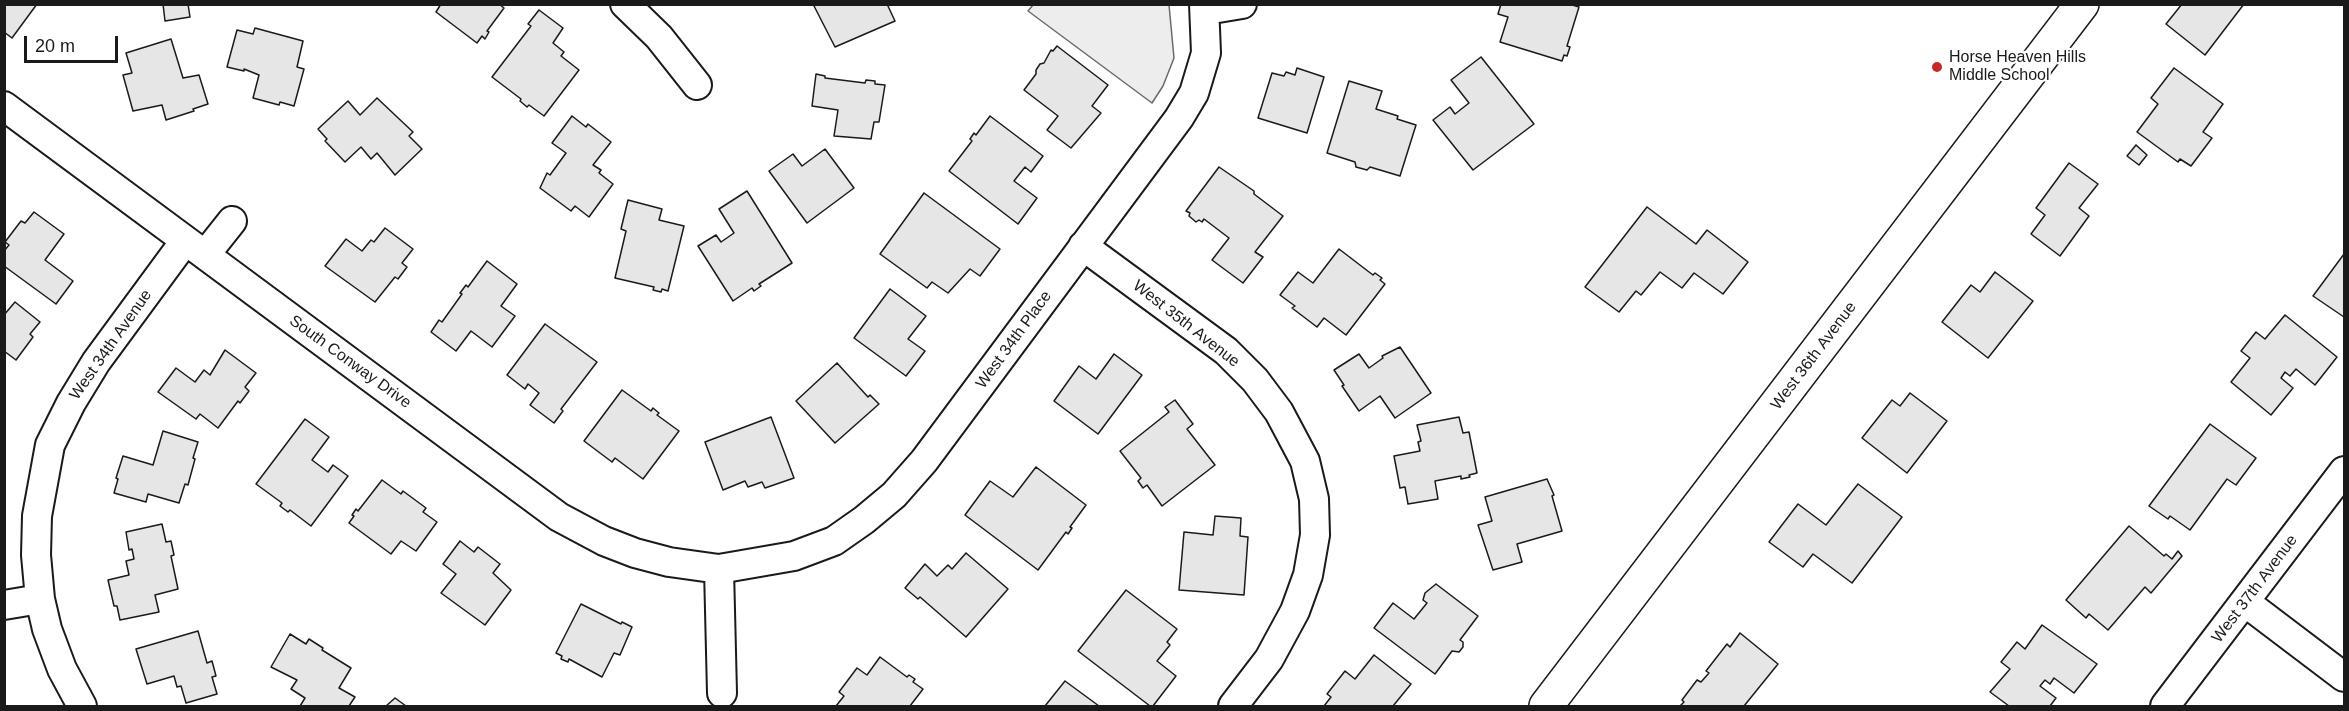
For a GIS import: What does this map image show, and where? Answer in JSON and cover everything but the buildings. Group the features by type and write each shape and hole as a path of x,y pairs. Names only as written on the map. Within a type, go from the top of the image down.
{"street":[{"path":"625,4 659,37 697,85"},
{"path":"1205,7 1242,4"},
{"name":"West 36th Avenue","path":"1546,706 2082,4"},
{"name":"West 34th Place","path":"719,569 794,556 834,541 894,495 924,461 1179,118 1194,93 1206,53 1205,7"},
{"name":"South Conway Drive","path":"4,106 559,516 604,541 635,553 669,562 719,569"},
{"name":"West 34th Avenue","path":"82,706 62,669 47,629 40,599 36,555 38,516 50,445 71,403 96,362 195,248 232,221"},
{"name":"West 35th Avenue","path":"1083,246 1226,351 1255,380 1279,412 1305,461 1314,499 1315,535 1308,575 1295,611 1269,659 1233,706"},
{"name":"West 37th Avenue","path":"2165,706 2344,471"},
{"path":"719,569 722,693"},
{"path":"4,605 40,599"},
{"path":"2245,602 2344,677"}],"shaded area":[{"path":"1033,5 1169,5 1174,58 1163,86 1152,103 1028,11"}],"place":[{"name":"Horse Heaven Hills Middle School","path":"1937,67"}]}
